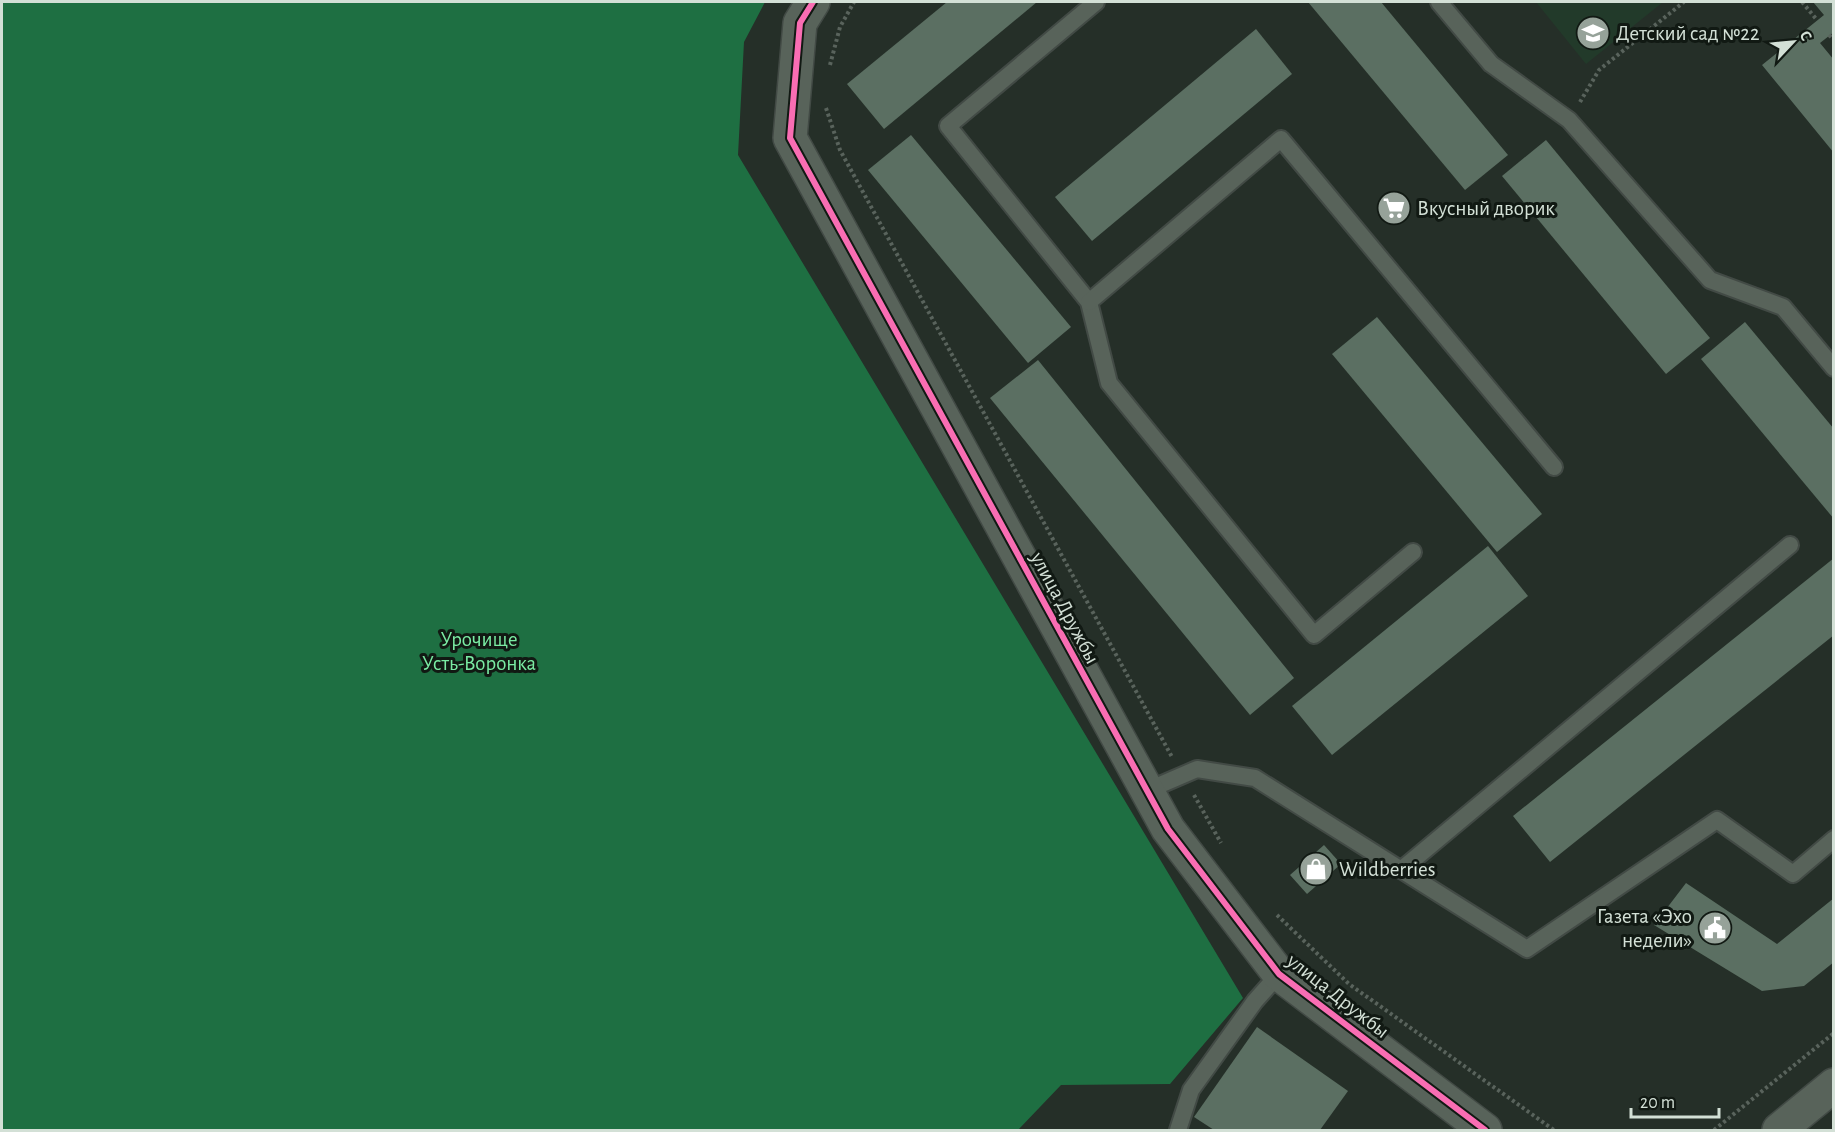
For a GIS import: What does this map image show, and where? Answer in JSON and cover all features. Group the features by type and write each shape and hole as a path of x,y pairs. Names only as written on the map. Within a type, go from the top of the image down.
{"street":[{"name":"улица Дружбы","path":"813,2 800,23 790,138 1168,829 1279,974 1485,1131"},
{"path":"1779,1131 1833,1085"}],"lane":[{"path":"1096,2 948,126 1089,302 1109,383 1314,635 1413,552"},
{"path":"1439,2 1491,64 1569,120 1710,280 1783,308 1833,368"},
{"path":"1089,302 1281,139 1554,467"},
{"path":"1401,870 1790,546"},
{"path":"1146,791 1197,769 1255,778 1527,949 1717,820 1793,874 1833,839"},
{"path":"1178,1131 1191,1090 1255,1001 1279,974"}],"path":[{"path":"828,73 840,27 854,2"},
{"path":"1569,120 1599,70 1684,2"},
{"path":"1802,2 1817,20"},
{"path":"1829,35 1833,40"},
{"path":"826,101 825,110 840,150 1223,847"},
{"path":"1270,908 1349,984 1554,1131"},
{"path":"1714,1131 1833,1033"}],"shaded area":[{"name":"Детский сад №22","path":"1536,2 1663,2 1586,64"}],"green space":[{"name":"Урочище Усть-Воронка","path":"2,2 765,2 744,42 738,155 1243,998 1170,1084 1061,1085 1018,1130 2,1130"}],"building":[{"path":"947,2 1037,2 884,129 847,84"},
{"path":"1308,2 1381,2 1508,155 1465,190"},
{"path":"1813,2 1834,2 1834,32 1820,43 1834,60 1834,153 1762,65 1824,15"},
{"path":"1256,29 1292,74 1092,241 1055,197"},
{"path":"911,135 1071,327 1028,363 868,170"},
{"path":"1546,140 1710,338 1666,374 1502,176"},
{"path":"1377,317 1542,514 1497,552 1332,354"},
{"path":"1745,322 1834,429 1834,519 1701,359"},
{"path":"1038,360 1294,678 1250,715 990,398"},
{"path":"1488,546 1528,596 1332,755 1292,706"},
{"path":"1834,558 1834,635 1550,862 1513,816"},
{"path":"1324,845 1341,864 1307,894 1290,875"},
{"path":"1686,883 1777,944 1834,898 1834,962 1804,986 1762,991 1654,925"},
{"path":"1257,1027 1348,1091 1320,1130 1214,1130 1194,1117"}],"cycle path":[{"path":"813,2 800,23 790,138 1168,829 1279,974 1485,1130"}],"place":[{"name":"Детский сад №22","path":"1593,33"},
{"name":"Вкусный дворик","path":"1394,208"},
{"name":"Wildberries","path":"1316,869"},
{"name":"Газета «Эхо недели»","path":"1715,928"}]}
